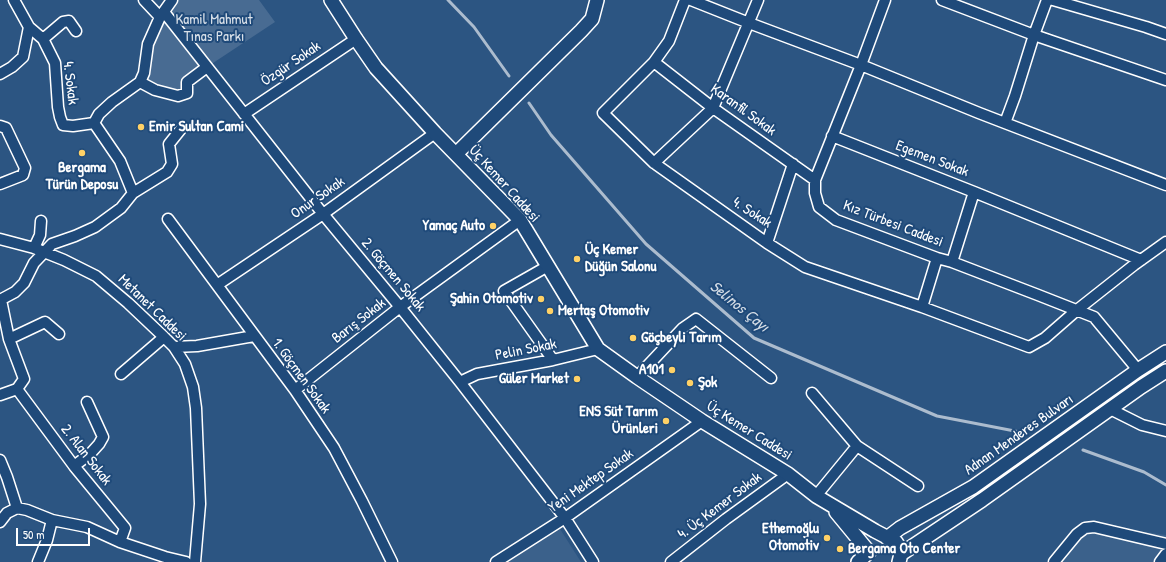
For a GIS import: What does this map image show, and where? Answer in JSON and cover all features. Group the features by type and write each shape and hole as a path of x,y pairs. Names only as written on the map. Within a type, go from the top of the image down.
{"main road":[{"name":"Üç Kemer Caddesi","path":"331,0 376,68 435,133 520,220 598,349 702,421 788,474 816,496 896,542 899,545 903,559"},
{"path":"456,154 581,31 592,19 598,0"},
{"name":"Adnan Menderes Bulvarı","path":"870,557 871,545 878,539 887,538 900,528 973,487 1082,409 1166,352"},
{"path":"903,559 982,500 1141,387 1166,371"},
{"path":"832,506 870,557 858,562"}],"street":[{"name":"4. Sokak","path":"14,0 29,26 43,39 55,63 58,108 63,125 73,126 94,123"},
{"name":"2. Göçmen Sokak","path":"144,0 162,15 207,67 323,214 460,382 565,518 593,562"},
{"path":"133,193 120,161 94,123 99,114 112,102 140,82 144,73 148,44 162,15 172,0"},
{"path":"654,62 669,41 685,0"},
{"path":"691,0 1166,185"},
{"path":"654,163 713,108 758,0"},
{"name":"Kız Türbesi Caddesi","path":"885,0 815,180 815,193 820,208 836,220 952,262 1094,317 1138,370"},
{"path":"942,0 1034,35 1166,80"},
{"path":"1005,123 1047,0"},
{"path":"1053,0 1166,34"},
{"path":"43,39 63,22 68,21 76,31"},
{"path":"0,74 12,67 23,57 29,26"},
{"name":"Özgür Sokak","path":"244,114 356,39"},
{"name":"4. Sokak","path":"654,62 603,114 654,163 767,243 793,164"},
{"name":"Karanfil Sokak","path":"654,62 713,108 815,180"},
{"path":"140,82 155,90 178,96 186,93 188,82 207,67"},
{"path":"0,126 6,128 25,168 23,175 0,184"},
{"path":"0,395 17,389 24,379 9,339 0,300 15,292 24,283 34,263 52,244 95,227 121,208 133,193 167,172 172,164 169,144 181,129"},
{"name":"Onur Sokak","path":"217,285 323,214 435,133"},
{"name":"Egemen Sokak","path":"832,136 974,192 952,262"},
{"path":"974,192 1141,260"},
{"name":"1. Göçmen Sokak","path":"168,219 295,390 334,448 392,562"},
{"name":"Barış Sokak","path":"295,390 400,307 520,220"},
{"path":"34,248 40,235 41,221"},
{"name":"Metanet Caddesi","path":"0,239 45,252 96,276 128,303 174,347 184,364 193,387 196,408 200,504 195,562"},
{"path":"767,243 805,267 922,307 1007,340 1030,347 1045,338 1077,310 1166,242"},
{"path":"922,307 938,258"},
{"path":"548,266 504,291 553,360"},
{"path":"637,377 683,328 696,319 771,378"},
{"path":"9,339 45,322 59,334"},
{"path":"174,347 197,346 254,336"},
{"path":"121,374 164,337"},
{"name":"Pelin Sokak","path":"460,382 477,374 553,360 598,349"},
{"name":"2. Alan Sokak","path":"17,389 74,466 125,528 120,542"},
{"path":"812,393 857,446 918,486"},
{"path":"74,466 90,454 103,437 87,402"},
{"path":"1110,410 1142,425 1166,431"},
{"name":"Yeni Mektep Sokak","path":"496,562 565,518 702,421"},
{"path":"816,496 857,446"},
{"path":"0,460 17,508"},
{"name":"4. Üç Kemer Sokak","path":"671,562 726,519 788,474"},
{"path":"0,522 7,513 17,508 27,510 52,520 86,527 120,542 165,557 186,562"},
{"path":"38,562 47,540 52,520"},
{"path":"1054,562 1077,534 1085,528 1094,527 1166,544"},
{"path":"1160,562 1166,554"}],"shaded area":[{"path":"1081,523 1166,535 1166,562 1048,562"},
{"path":"560,529 581,562 508,562"}],"green space":[{"name":"Kamil Mahmut Tınas Parkı","path":"172,0 259,0 275,22 207,67 188,82 187,93 140,82 148,44"}],"waterway":[{"name":"Selinos Çayı","path":"448,0 474,27 509,76"},
{"name":"Selinos Çayı","path":"529,103 551,135 646,244 754,338 937,416 1025,433"},
{"name":"Selinos Çayı","path":"1083,450 1144,472 1166,485"}],"place":[{"name":"Emir Sultan Cami","path":"141,127"},
{"name":"Bergama Türün Deposu","path":"82,153"},
{"name":"Yamaç Auto","path":"493,226"},
{"name":"Üç Kemer Düğün Salonu","path":"577,259"},
{"name":"Şahin Otomotiv","path":"541,299"},
{"name":"Mertaş Otomotiv","path":"550,311"},
{"name":"Göçbeyli Tarım","path":"633,338"},
{"name":"A101","path":"672,370"},
{"name":"Güler Market","path":"577,379"},
{"name":"Şok","path":"690,383"},
{"name":"ENS Süt Tarım Ürünleri","path":"666,421"},
{"name":"Ethemoğlu Otomotiv","path":"827,538"},
{"name":"Bergama Oto Center","path":"840,549"}]}
